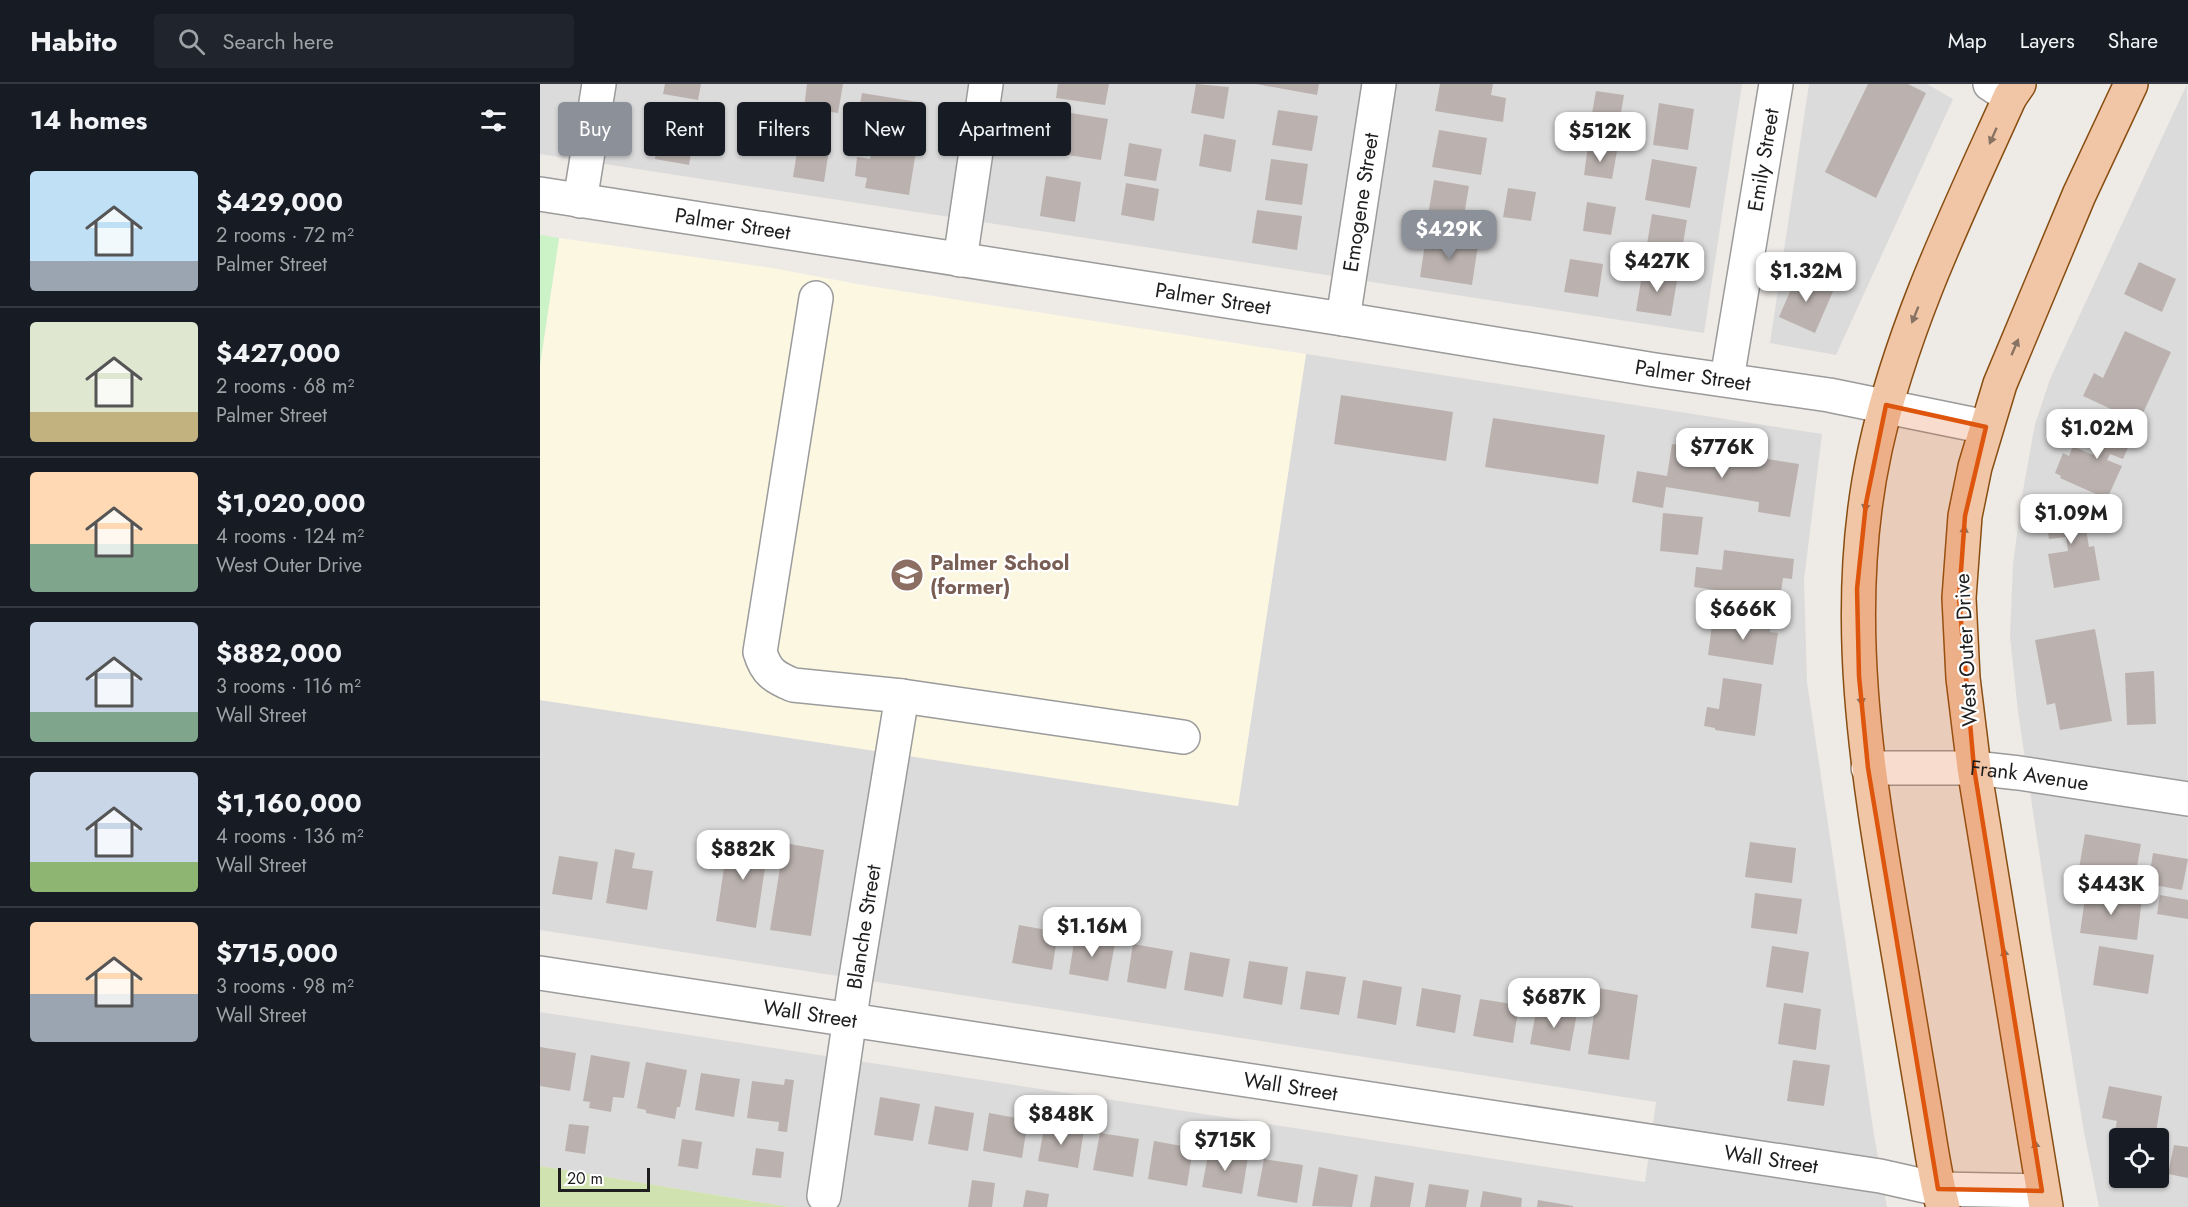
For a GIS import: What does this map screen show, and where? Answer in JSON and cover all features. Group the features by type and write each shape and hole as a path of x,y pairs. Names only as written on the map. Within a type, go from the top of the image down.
{"main road":[{"name":"West Outer Drive","path":"2044,1199 1974,768 1963,678 1959,598 1965,516 1986,427 2000,384 2074,206 2131,84"},
{"path":"1940,1198 1869,768 1859,676 1857,589 1874,452 1904,343 2006,88"}],"street":[{"path":"580,201 599,84"},
{"path":"960,260 986,84"},
{"name":"Emogene Street","path":"1342,319 1379,84"},
{"name":"Emily Street","path":"1726,379 1776,84"},
{"name":"Palmer Street","path":"540,194 1655,370 1829,394 1986,427"},
{"path":"816,298 760,652 764,666 776,678 793,685 902,696 1184,737"},
{"name":"Blanche Street","path":"824,1196 849,1020 902,696"},
{"name":"Frank Avenue","path":"1869,768 1974,768 2188,799"},
{"name":"Wall Street","path":"540,973 1880,1176 1940,1198 2044,1199"}],"highlighted area":[{"path":"1886,405 1986,427 1965,516 1959,598 1974,768 2042,1191 1938,1189 1868,768 1859,676 1857,589 1866,503"}],"shaded area":[{"path":"540,84 1742,84 1704,333 540,154"},
{"path":"1809,84 1927,84 1953,99 1836,355 1770,343"},
{"path":"2187,84 2188,1207 2099,1207 2084,1132 2018,712 2010,636 2013,564 2035,424 2050,379"},
{"name":"Palmer School (former)","path":"559,238 772,268 863,285 1306,354 1238,806 540,700 540,365"},
{"path":"1306,354 1822,434 1804,580 1807,682 1874,1135 1887,1207 789,1207 540,1166 540,1012 1645,1182 1656,1102 540,930 540,700 1238,806"}],"green space":[{"path":"540,235 559,238 540,365"},
{"path":"540,1166 789,1207 540,1207"}],"building":[{"path":"665,84 701,84 698,100 663,94"},
{"path":"807,84 843,84 838,113 831,112 831,102 805,102"},
{"path":"1058,84 1109,84 1105,105 1056,98"},
{"path":"1196,84 1229,87 1224,119 1191,113"},
{"path":"1256,84 1319,84 1317,95"},
{"path":"1440,84 1493,84 1491,95 1506,98 1503,122 1435,111"},
{"path":"1868,84 1908,84 1926,93 1876,198 1825,172"},
{"path":"1596,91 1624,95 1619,124 1591,119"},
{"path":"862,93 918,102 860,102"},
{"path":"1659,103 1694,109 1688,150 1653,145"},
{"path":"1278,110 1318,116 1312,151 1272,145"},
{"path":"1071,113 1108,119 1101,160 1071,156"},
{"path":"1439,130 1487,138 1481,175 1432,167"},
{"path":"1204,134 1236,140 1231,172 1199,166"},
{"path":"1129,143 1162,149 1156,181 1124,176"},
{"path":"1588,146 1617,151 1612,179 1584,175"},
{"path":"655,156 691,156 689,165 655,159"},
{"path":"796,156 828,156 824,182 793,177"},
{"path":"871,156 915,156 909,195 865,188 867,178 855,176 857,157 870,159"},
{"path":"1271,159 1308,164 1302,205 1265,200"},
{"path":"1652,159 1697,167 1690,208 1645,200"},
{"path":"1046,176 1081,182 1075,222 1040,216"},
{"path":"1434,180 1469,186 1462,227 1427,221"},
{"path":"1126,183 1159,189 1154,221 1121,215"},
{"path":"1508,188 1536,192 1531,221 1503,217"},
{"path":"1587,202 1616,207 1611,235 1583,231"},
{"path":"1257,210 1302,216 1297,250 1252,243"},
{"path":"1652,214 1687,220 1680,262 1645,256"},
{"path":"1426,237 1478,245 1472,285 1420,277"},
{"path":"1570,259 1603,264 1598,297 1564,292"},
{"path":"2139,262 2176,279 2162,312 2124,294"},
{"path":"1643,269 1678,275 1671,316 1636,311"},
{"path":"1798,273 1834,289 1815,333 1779,317"},
{"path":"2125,331 2171,352 2139,422 2083,396 2094,373 2103,378"},
{"path":"1341,395 1453,412 1446,461 1334,444"},
{"path":"1493,418 1605,435 1598,484 1485,467"},
{"path":"2100,419 2134,434 2123,459 2110,454 2107,460 2122,466 2107,499 2060,478 2061,476 2055,473 2063,453 2069,456 2073,446 2093,455 2097,446 2089,443"},
{"path":"1672,444 1799,464 1790,517 1758,512 1759,502 1666,487 1663,508 1632,502 1637,471 1667,476"},
{"path":"2081,499 2089,547 2094,546 2100,580 2054,588 2048,554 2068,551 2066,537 2049,539 2044,504"},
{"path":"1663,513 1703,517 1698,555 1660,551"},
{"path":"1724,550 1794,559 1792,579 1783,578 1781,592 1761,590 1761,596 1694,587 1696,567 1722,570"},
{"path":"1713,617 1771,626 1770,632 1778,633 1773,665 1708,655"},
{"path":"2095,629 2112,721 2060,730 2055,703 2047,705 2035,640"},
{"path":"2154,671 2156,724 2127,725 2125,673"},
{"path":"1723,678 1762,684 1755,736 1715,730 1715,728 1704,726 1707,707 1719,709"},
{"path":"2085,834 2141,844 2134,883 2078,874"},
{"path":"729,835 769,841 756,928 716,921"},
{"path":"1750,842 1796,848 1792,883 1745,877"},
{"path":"784,843 824,850 811,936 770,930"},
{"path":"615,849 635,853 632,868 653,871 647,910 606,903"},
{"path":"2153,853 2188,859 2182,890 2148,884"},
{"path":"559,856 598,862 592,900 552,894"},
{"path":"2086,891 2142,898 2137,940 2080,933"},
{"path":"1755,893 1802,899 1797,934 1751,928"},
{"path":"2160,895 2188,900 2188,919 2157,914"},
{"path":"1019,925 1058,932 1052,970 1012,963"},
{"path":"1075,936 1115,943 1108,981 1069,974"},
{"path":"1133,944 1173,951 1166,989 1127,982"},
{"path":"1772,946 1809,952 1803,993 1766,987"},
{"path":"2099,946 2154,955 2148,994 2093,985"},
{"path":"1190,952 1230,959 1223,997 1184,990"},
{"path":"1249,961 1288,967 1282,1005 1243,998"},
{"path":"1306,971 1346,977 1339,1015 1300,1009"},
{"path":"1363,980 1402,987 1396,1025 1357,1018"},
{"path":"1422,988 1461,995 1455,1033 1416,1026"},
{"path":"1598,988 1638,995 1629,1060 1588,1054"},
{"path":"1480,999 1519,1005 1513,1043 1473,1036"},
{"path":"1784,1003 1821,1009 1816,1050 1778,1044"},
{"path":"1537,1006 1577,1013 1570,1051 1530,1044"},
{"path":"540,1047 576,1053 570,1091 540,1086"},
{"path":"591,1055 630,1062 624,1098 613,1097 611,1112 589,1108 590,1102 583,1101"},
{"path":"1793,1060 1830,1065 1824,1106 1787,1101"},
{"path":"646,1062 687,1070 680,1107 677,1107 675,1119 646,1113 646,1110 637,1108"},
{"path":"701,1073 740,1079 734,1117 695,1110"},
{"path":"785,1079 794,1080 787,1132 778,1131 779,1122 747,1118 752,1081 784,1085"},
{"path":"2109,1086 2162,1096 2157,1128 2116,1128 2117,1121 2102,1118"},
{"path":"880,1097 920,1104 913,1141 874,1135"},
{"path":"935,1106 974,1113 968,1151 928,1144"},
{"path":"989,1113 1028,1120 1022,1158 983,1151"},
{"path":"1045,1123 1084,1130 1078,1168 1038,1161"},
{"path":"569,1124 589,1126 585,1154 565,1151"},
{"path":"1100,1133 1139,1139 1133,1177 1093,1170"},
{"path":"682,1139 702,1142 698,1169 678,1166"},
{"path":"1154,1141 1193,1148 1187,1186 1148,1179"},
{"path":"2174,1145 2188,1147 2188,1178 2169,1174"},
{"path":"756,1148 784,1152 781,1178 752,1175"},
{"path":"1209,1150 1248,1157 1242,1194 1202,1187"},
{"path":"1264,1159 1303,1165 1297,1203 1257,1196"},
{"path":"1319,1167 1358,1175 1352,1207 1312,1206"},
{"path":"1375,1176 1414,1183 1410,1207 1370,1207"},
{"path":"972,1180 995,1183 992,1207 968,1207"},
{"path":"1429,1184 1469,1190 1466,1207 1425,1207"},
{"path":"1026,1190 1049,1194 1047,1207 1023,1207"},
{"path":"1483,1191 1522,1198 1521,1207 1480,1207"},
{"path":"1538,1200 1573,1206 1573,1207 1537,1207"}],"place":[{"name":"Palmer School (former)","path":"907,575"}]}
